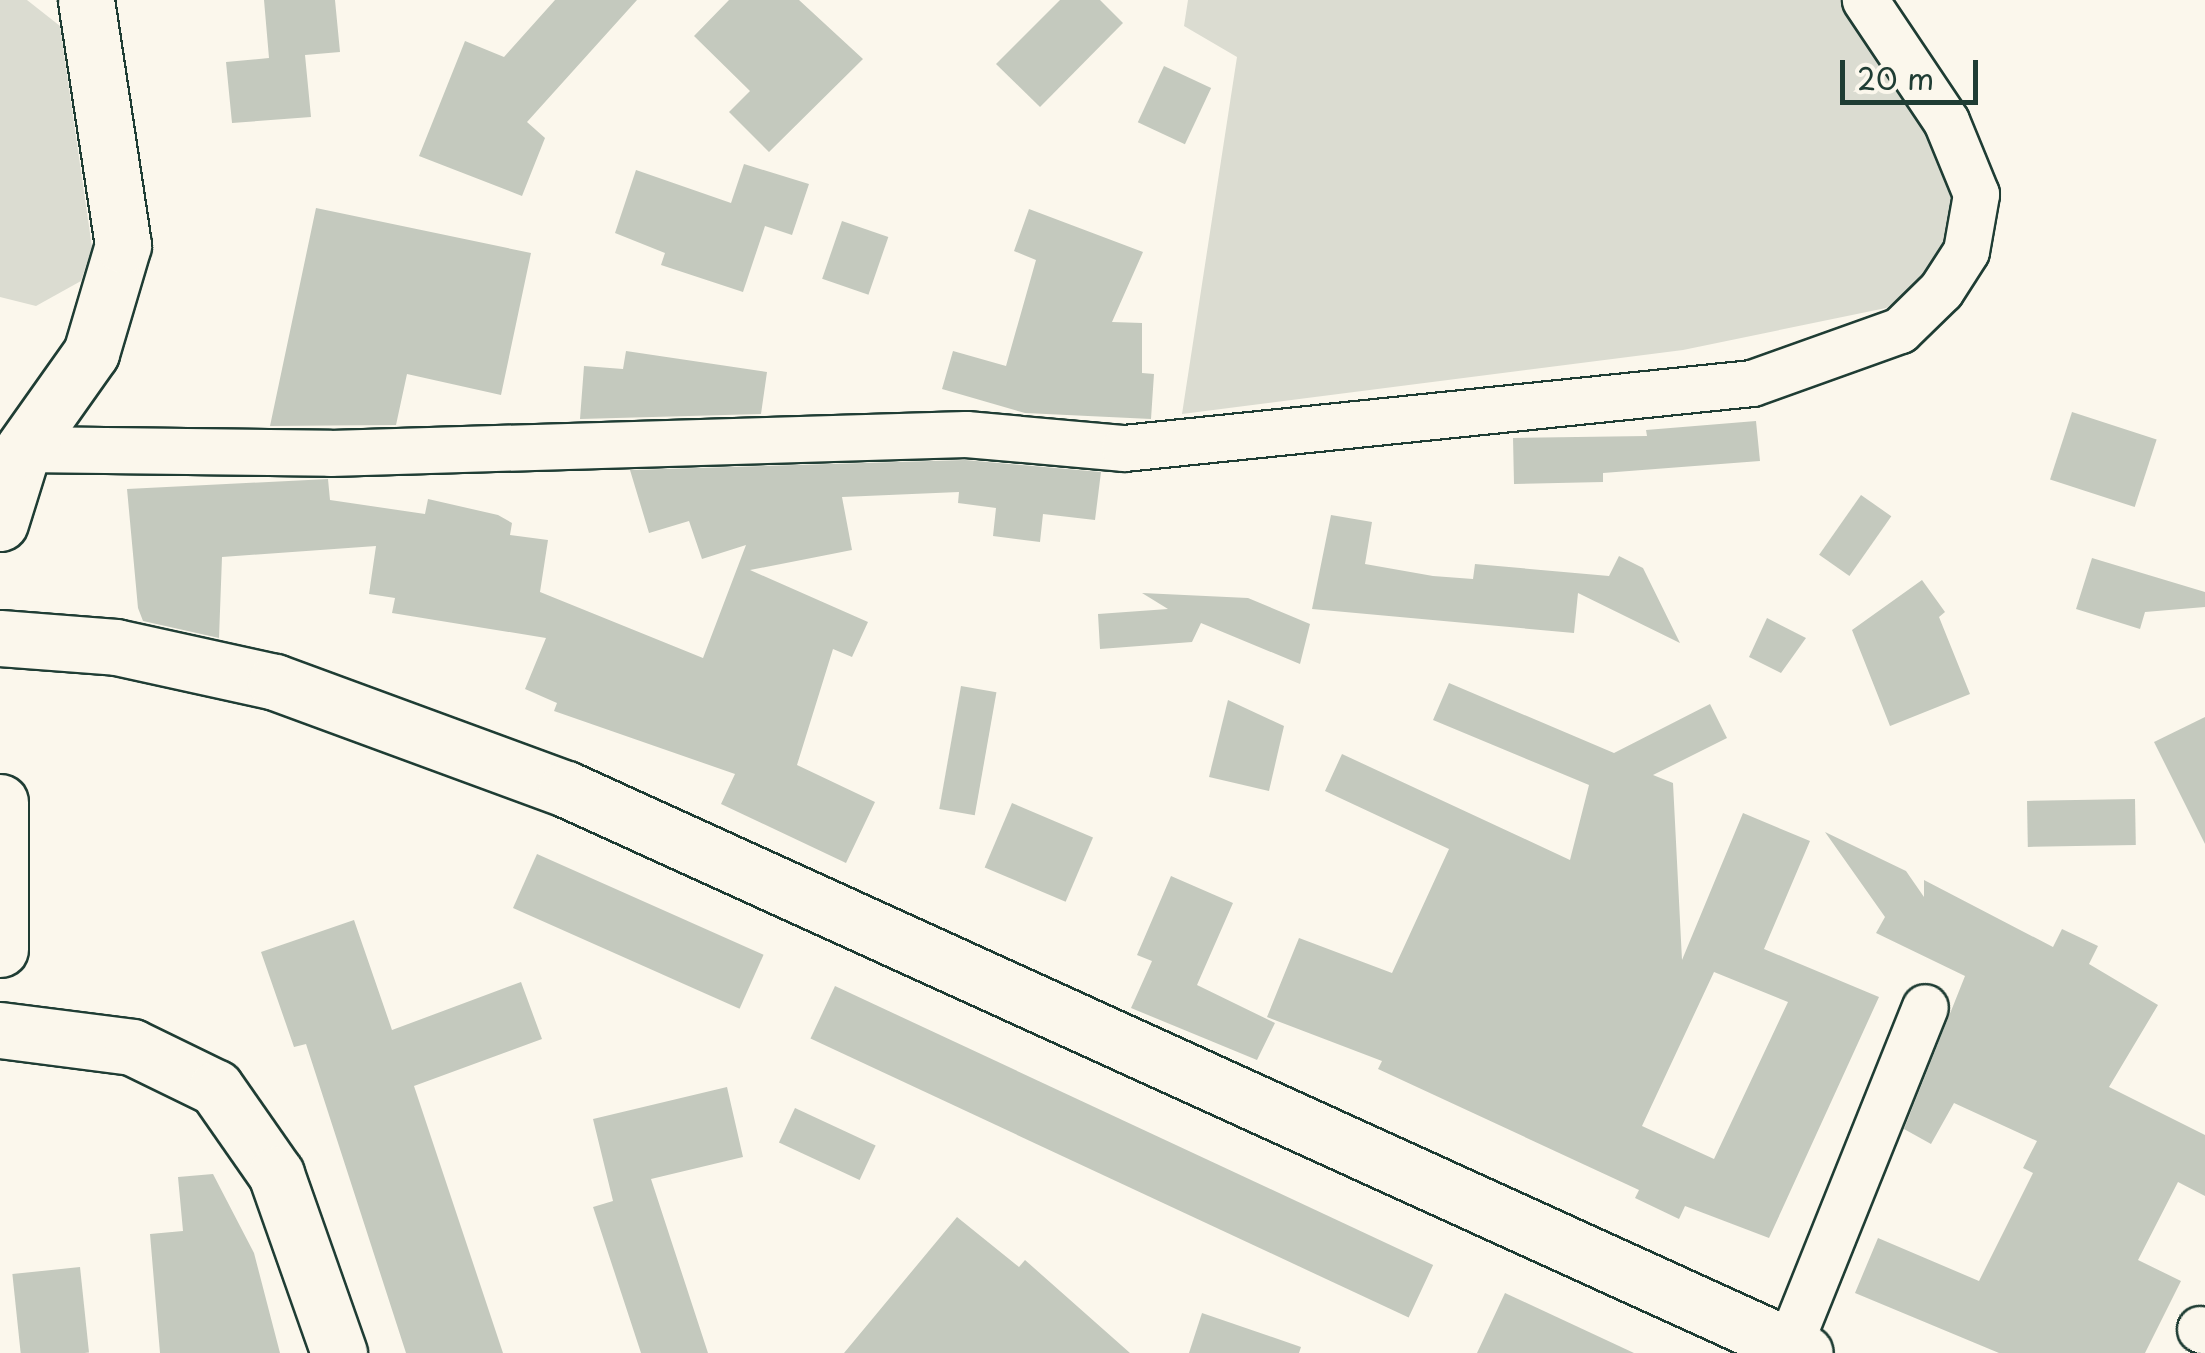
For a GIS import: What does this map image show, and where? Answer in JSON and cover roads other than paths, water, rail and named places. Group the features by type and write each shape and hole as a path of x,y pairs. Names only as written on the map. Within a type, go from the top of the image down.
{"street":[{"path":"0,523 23,449 91,353 123,245 86,0"},
{"path":"23,449 330,454 966,434 1124,448 1752,383 1900,330 1941,290 1966,250 1976,194 1946,121 1864,0"},
{"path":"0,638 116,647 275,682 566,789 1797,1349 1925,1006"},
{"path":"0,802 0,949"},
{"path":"0,1030 132,1047 216,1088 276,1174 339,1353"}]}
